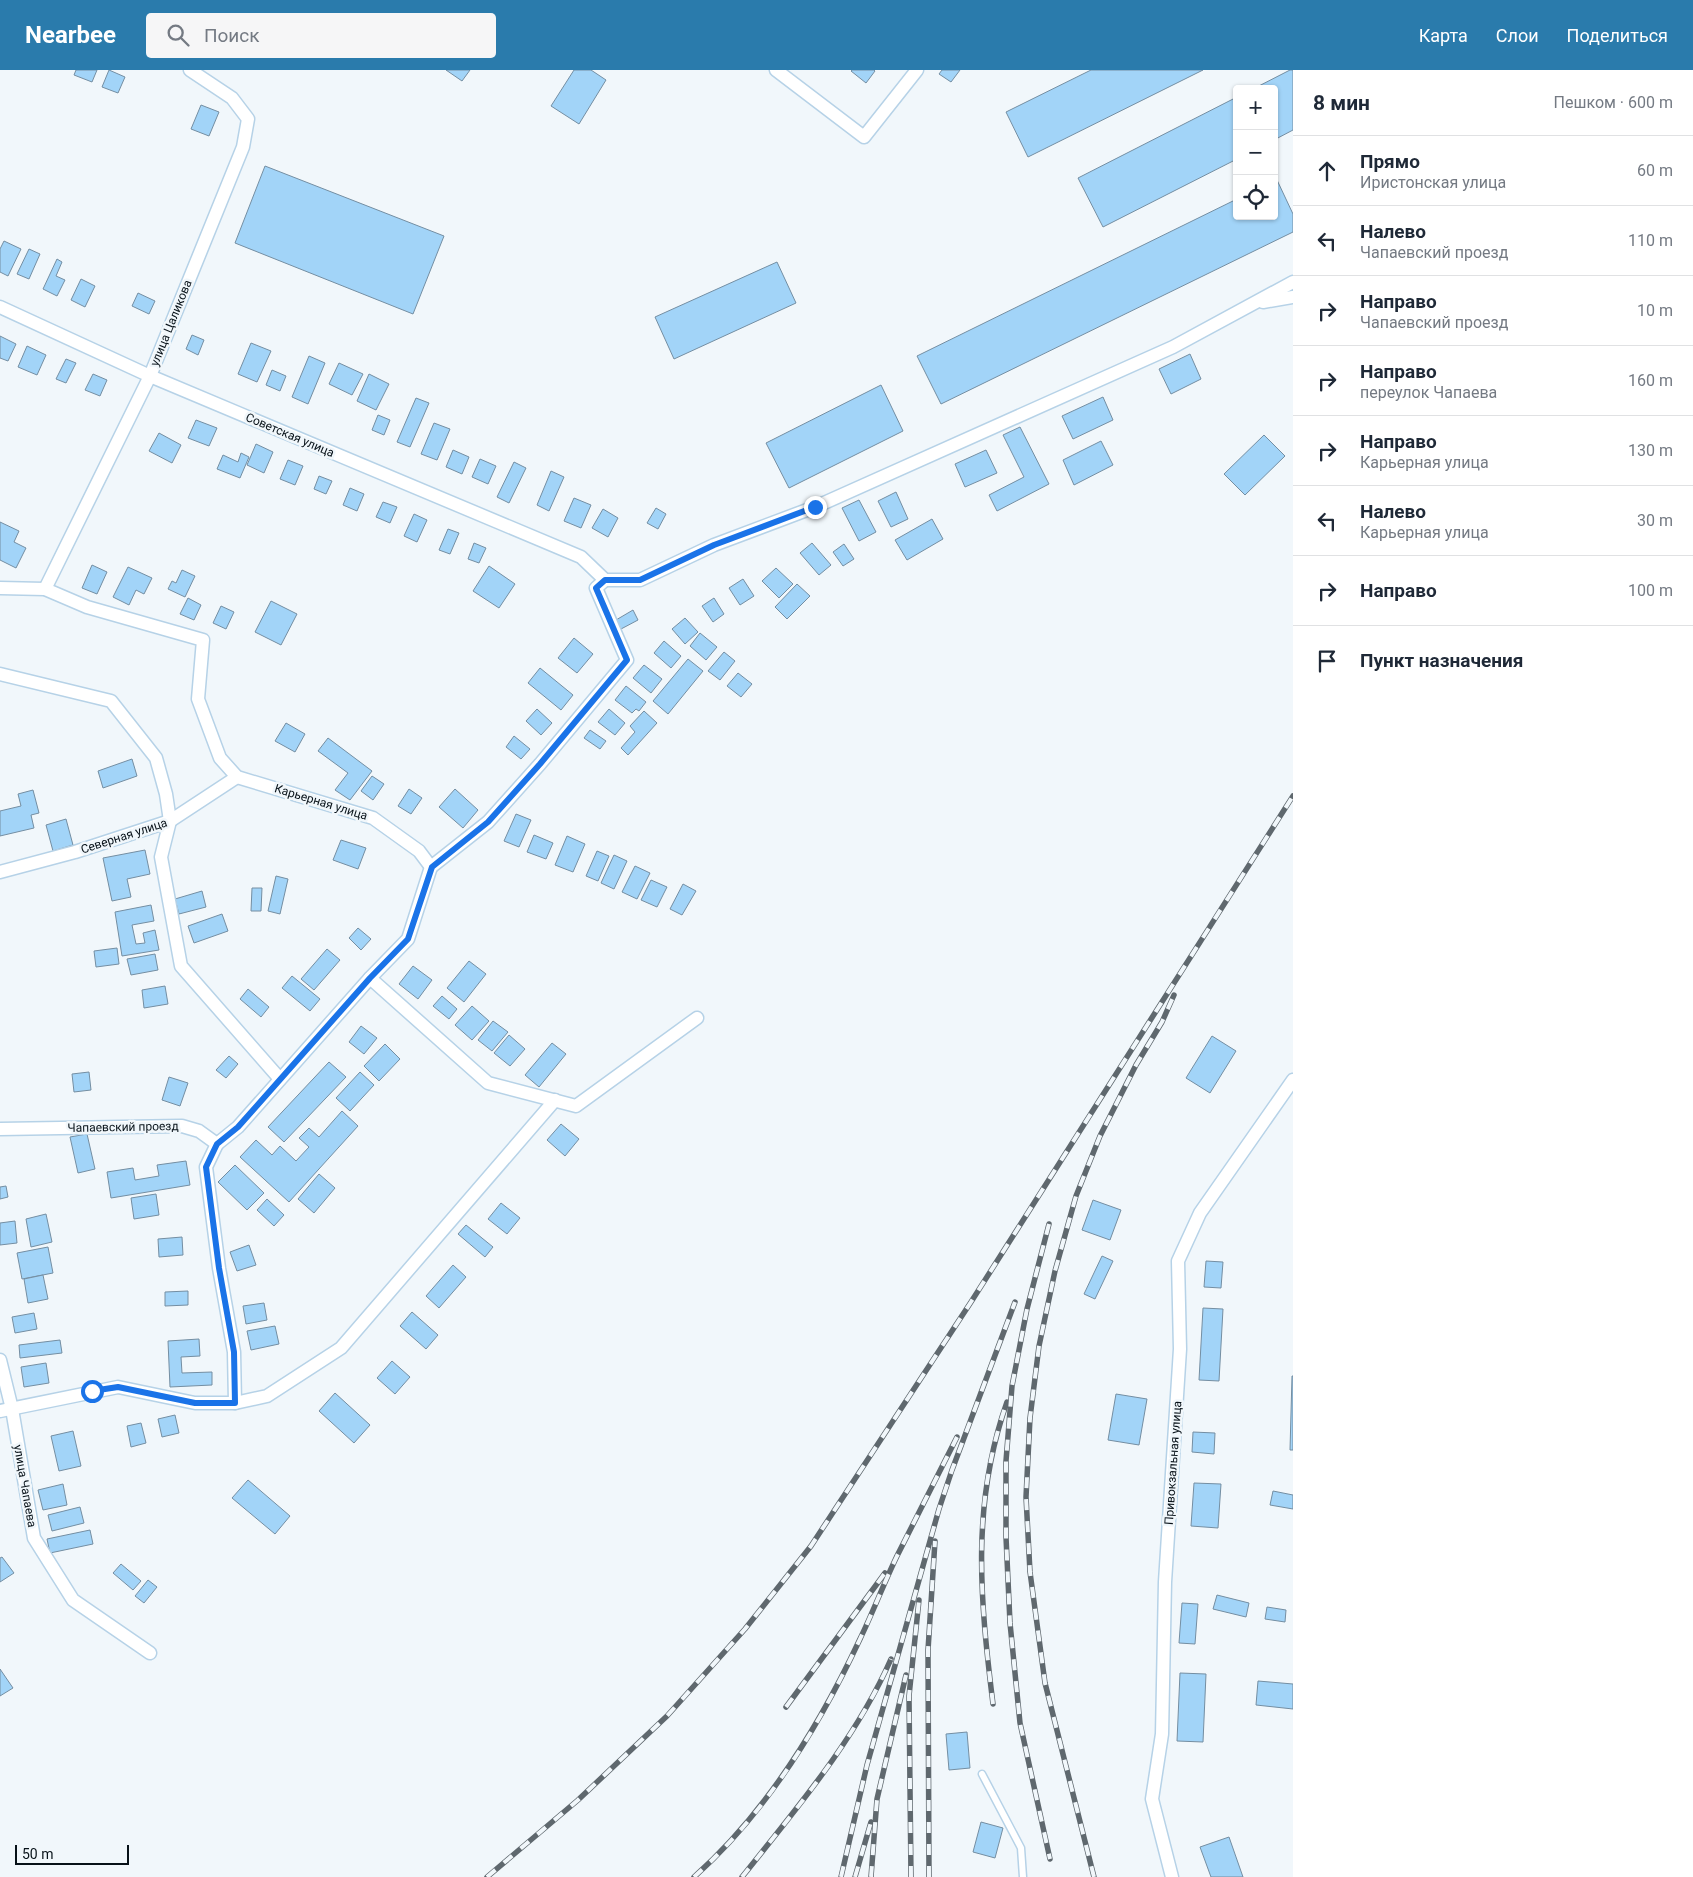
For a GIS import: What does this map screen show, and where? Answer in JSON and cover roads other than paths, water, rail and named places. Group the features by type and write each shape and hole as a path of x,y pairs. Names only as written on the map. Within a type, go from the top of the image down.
{"street":[{"name":"улица Цаликова","path":"45,589 150,376 243,147 248,119 232,98 190,70"},
{"path":"776,70 864,137 917,70"},
{"path":"235,1403 234,1352 219,1268 206,1167 217,1144 238,1127 370,978 408,939 432,867 488,822 540,764 627,660 596,588 605,580 640,580 714,545 815,507 1173,346 1293,282"},
{"path":"1252,304 1293,297"},
{"name":"Советская улица","path":"0,307 150,376 582,557 605,580"},
{"name":"Карьерная улица","path":"0,588 45,589 87,607 203,640 198,699 220,758 237,776 373,818 419,851 432,867"},
{"path":"0,674 111,701 156,758 166,794 170,821 161,857 181,966 280,1079"},
{"name":"Северная улица","path":"0,872 75,852 170,821 237,776"},
{"path":"370,978 488,1083 576,1106 697,1018"},
{"name":"Привокзальная улица","path":"1172,1877 1152,1799 1162,1734 1165,1582 1180,1349 1178,1261 1200,1213 1293,1080"},
{"path":"6,1410 118,1387 195,1403 235,1403 267,1396 341,1348 555,1100"},
{"name":"Чапаевский проезд","path":"0,1129 182,1126 200,1131 217,1144"},
{"name":"улица Чапаева","path":"0,1360 6,1410 34,1538 73,1600 150,1653"}],"lane":[{"path":"982,1774 1022,1848 1023,1877"}],"railway":[{"path":"487,1877 578,1800 667,1716 745,1629 811,1546 971,1302 1293,796"},
{"path":"1094,1877 1045,1683 1030,1572 1026,1497 1030,1418 1039,1346 1055,1271 1076,1196 1100,1136 1136,1065 1162,1022 1174,995"},
{"path":"1049,1224 1027,1309 1012,1386 1006,1461 1006,1537 1010,1623 1020,1723 1050,1859"},
{"path":"841,1877 867,1765 939,1509 1015,1302"},
{"path":"993,1704 982,1589 983,1515 988,1477 1007,1402"},
{"path":"694,1877 745,1825 789,1767 809,1736 844,1672 897,1556 957,1437"},
{"path":"929,1877 928,1650 935,1541"},
{"path":"786,1707 885,1573"},
{"path":"911,1877 909,1696 919,1600"},
{"path":"742,1877 824,1773 861,1717 891,1659"},
{"path":"871,1877 877,1799 906,1675"},
{"path":"855,1877 871,1822"}]}
